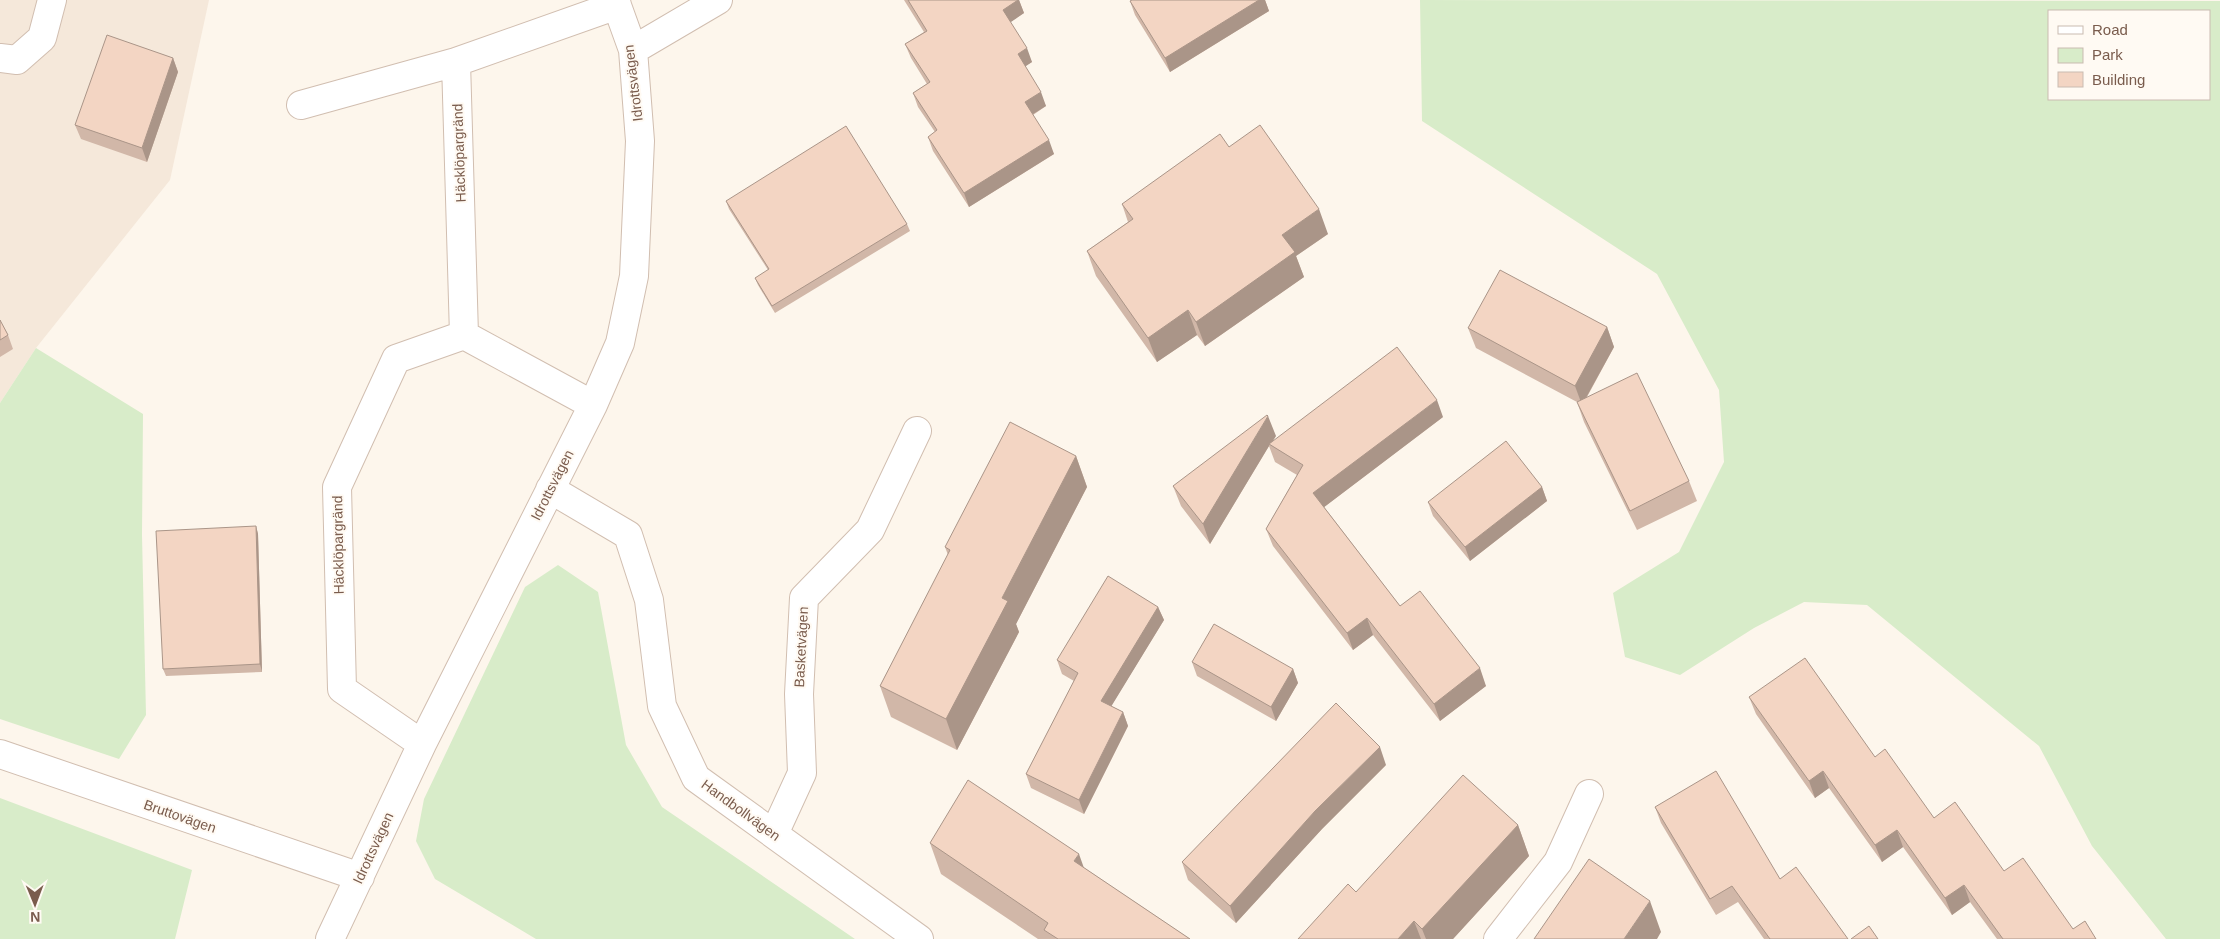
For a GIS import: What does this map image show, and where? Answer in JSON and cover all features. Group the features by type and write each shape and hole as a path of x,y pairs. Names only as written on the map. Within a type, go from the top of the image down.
{"street":[{"path":"0,58 17,60 42,38 52,0"},
{"path":"633,50 718,0"},
{"path":"300,105 456,62 616,3"},
{"name":"Idrottsvägen","path":"330,939 422,744 593,405 620,343 634,276 640,140 633,50 616,3"},
{"name":"Häcklöpargränd","path":"422,744 342,689 337,487 396,359 464,335 456,62"},
{"path":"464,335 593,405"},
{"name":"Basketvägen","path":"774,834 802,772 798,694 804,598 870,530 917,431"},
{"name":"Handbollvägen","path":"550,489 628,535 649,600 662,706 696,778 919,939"},
{"name":"Bruttovägen","path":"0,754 360,877"},
{"path":"1498,939 1558,862 1589,794"}],"shaded area":[{"path":"0,0 209,0 170,180 36,348 0,403"}],"green space":[{"path":"1420,0 2220,1 2220,939 2166,939 2092,846 2039,746 1867,605 1804,602 1754,628 1680,675 1625,657 1613,593 1679,552 1724,462 1719,390 1657,274 1422,121"},
{"path":"36,348 143,414 142,535 146,715 119,759 0,719 0,403"},
{"path":"558,565 598,592 626,745 662,807 855,939 536,939 435,879 416,841 424,799 525,587"},
{"path":"0,798 192,870 175,939 0,939"}],"building":[{"path":"908,0 1018,0 1003,10 1027,48 1018,54 1041,92 1025,102 1049,140 964,193 928,137 937,130 913,93 930,82 905,44 927,31"},
{"path":"1259,0 1165,58 1130,1"},
{"path":"107,35 173,58 142,148 75,125"},
{"path":"1260,125 1319,209 1282,235 1295,252 1196,322 1188,310 1148,338 1087,251 1133,219 1122,204 1220,134 1229,147"},
{"path":"846,126 907,224 772,306 755,278 769,269 726,201"},
{"path":"1500,270 1607,327 1575,386 1468,328"},
{"path":"0,320 8,335 0,340"},
{"path":"1397,347 1437,400 1313,493 1400,606 1420,591 1480,668 1434,704 1367,618 1347,633 1266,529 1303,465 1269,444"},
{"path":"1637,373 1689,481 1630,511 1577,402"},
{"path":"1268,416 1203,524 1173,486"},
{"path":"1010,422 1076,456 1002,598 1008,601 946,719 880,686 950,550 945,547"},
{"path":"1506,441 1542,487 1465,547 1428,502"},
{"path":"256,526 260,664 163,669 156,531"},
{"path":"1108,576 1158,607 1101,701 1123,712 1079,800 1026,774 1078,673 1057,660"},
{"path":"1214,624 1293,669 1271,707 1192,662"},
{"path":"1805,658 1875,757 1885,749 1934,818 1955,802 2004,871 2023,858 2073,929 2085,921 2096,939 2003,939 1964,885 1945,898 1897,830 1875,845 1823,771 1809,781 1749,697"},
{"path":"1336,703 1380,747 1315,811 1230,906 1182,862"},
{"path":"1716,771 1780,879 1796,867 1848,939 1770,939 1732,886 1710,899 1655,807"},
{"path":"1463,775 1518,825 1422,929 1414,921 1398,939 1298,939 1348,884 1356,892"},
{"path":"968,780 1079,854 1074,861 1190,939 1058,939 1044,930 1048,923 930,843"},
{"path":"1589,859 1650,901 1624,939 1534,939"},
{"path":"1869,926 1878,939 1851,939"}]}
